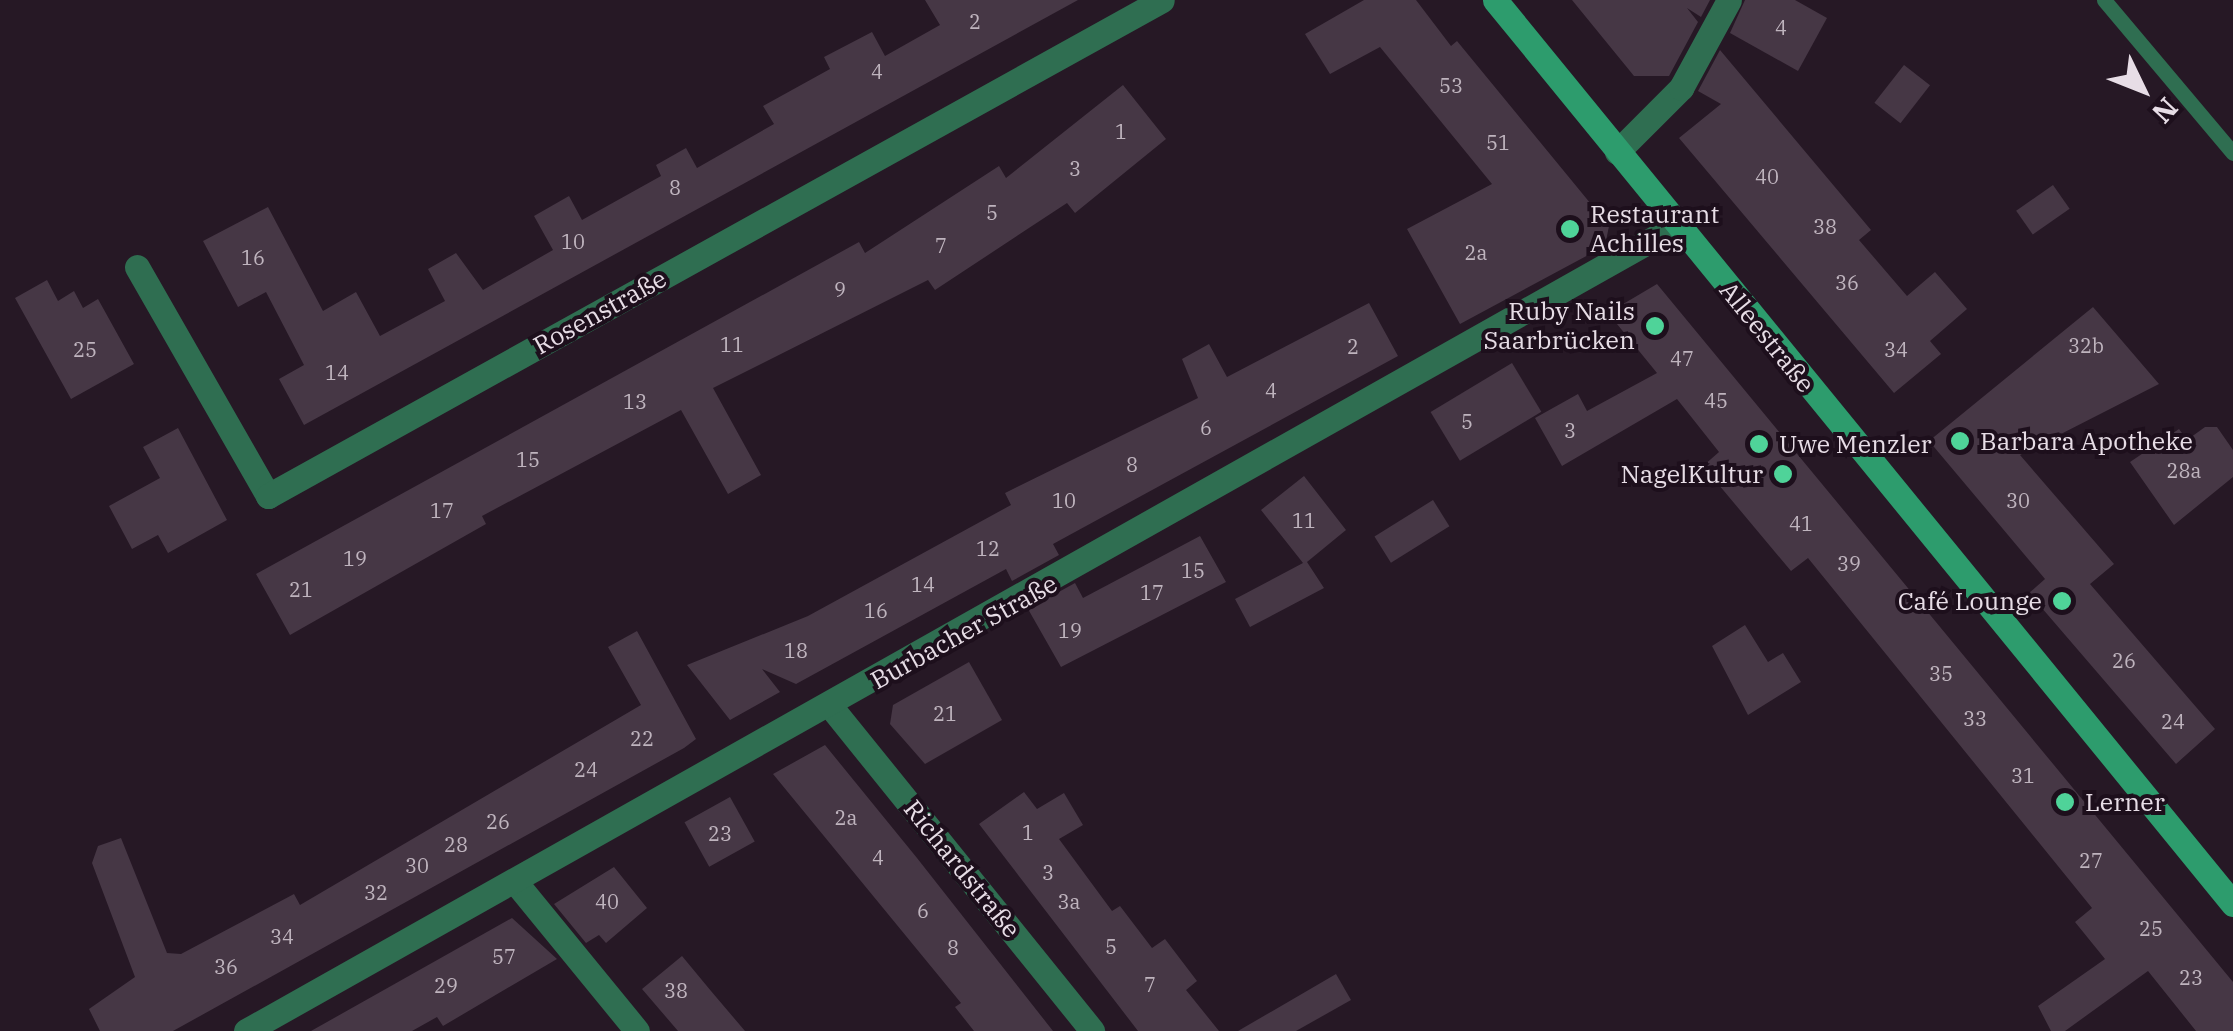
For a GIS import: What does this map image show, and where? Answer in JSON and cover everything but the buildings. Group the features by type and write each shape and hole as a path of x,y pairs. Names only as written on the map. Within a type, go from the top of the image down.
{"street":[{"name":"Rosenstraße","path":"137,267 268,496 1162,0"},
{"name":"Alleestraße","path":"1494,0 2233,904"},
{"path":"1617,152 1680,88 1729,0"},
{"name":"Burbacher Straße","path":"246,1031 832,707 1676,226"},
{"name":"Richardstraße","path":"832,707 1092,1031"},
{"path":"516,883 636,1031"}],"lane":[{"path":"2104,0 2233,152"}],"place":[{"name":"Restaurant Achilles","path":"1570,229"},
{"name":"Ruby Nails Saarbrücken","path":"1655,326"},
{"name":"Barbara Apotheke","path":"1960,441"},
{"name":"Uwe Menzler","path":"1759,444"},
{"name":"NagelKultur","path":"1783,474"},
{"name":"Café Lounge","path":"2062,601"},
{"name":"Lerner","path":"2065,802"}]}
